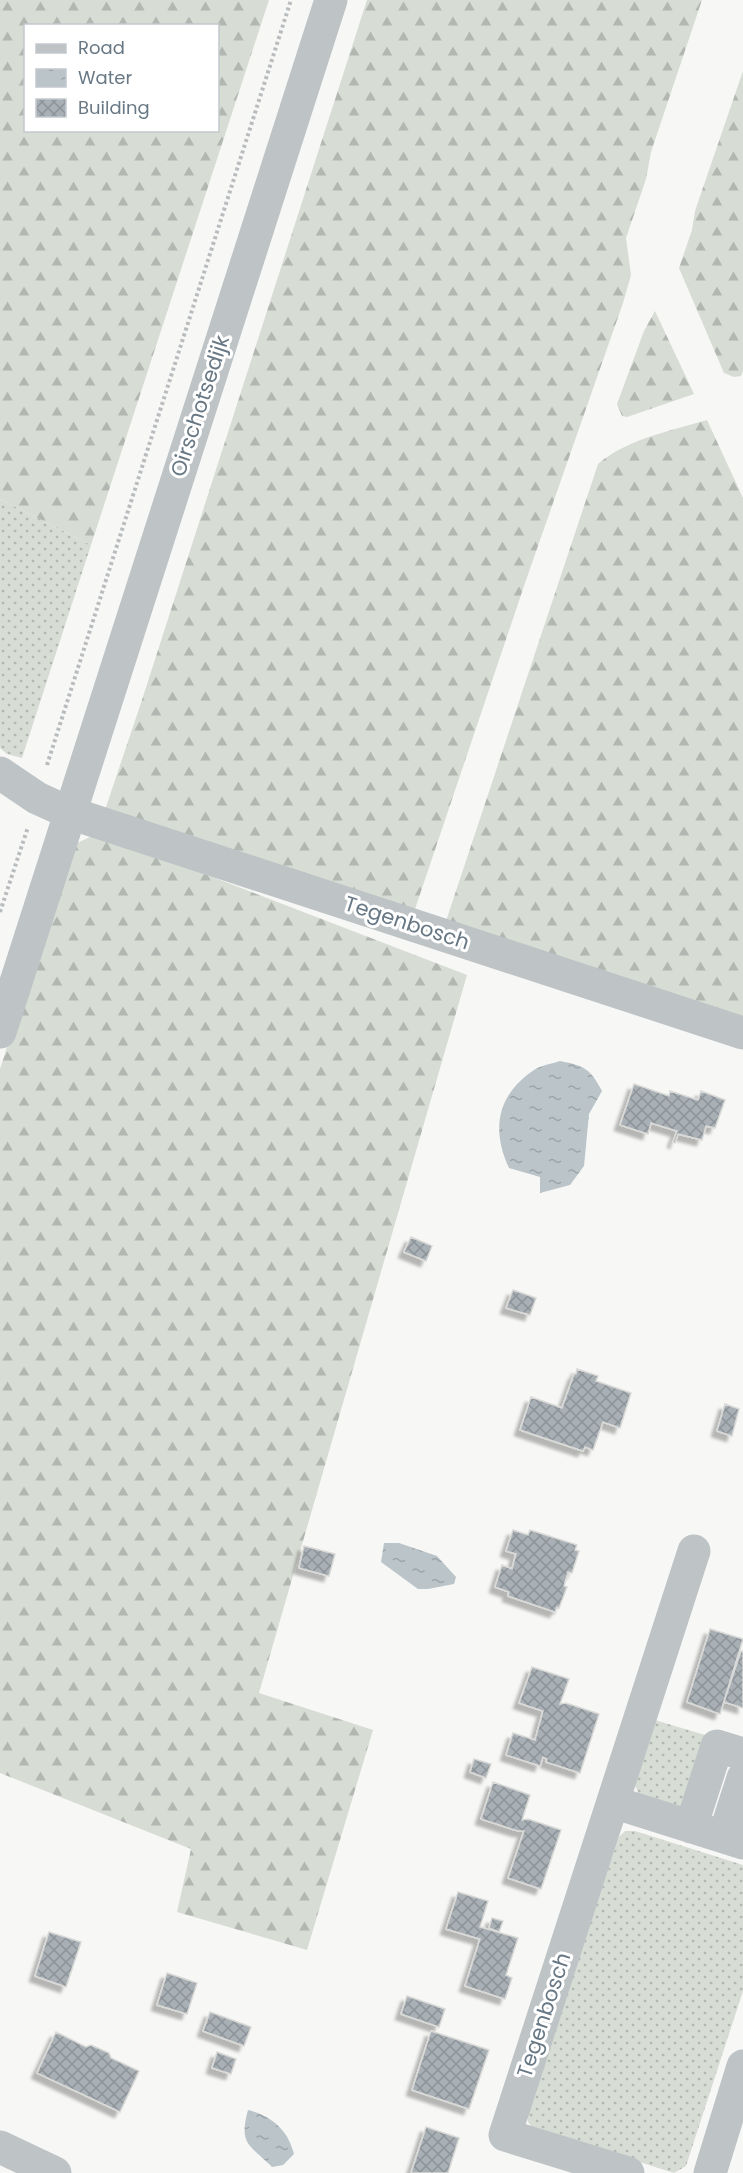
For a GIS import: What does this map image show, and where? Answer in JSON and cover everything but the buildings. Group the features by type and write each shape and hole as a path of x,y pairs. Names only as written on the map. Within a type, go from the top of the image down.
{"street":[{"name":"Oirschotsedijk","path":"0,1032 331,0"},
{"path":"0,773 37,798 70,813"},
{"name":"Tegenbosch","path":"70,813 430,918 743,1033"},
{"name":"Tegenbosch","path":"607,2170 505,2134 694,1551"},
{"path":"691,1827 717,1746 743,1754"},
{"path":"613,1802 734,1840 743,1778"},
{"path":"710,2173 743,2066"},
{"path":"0,2147 55,2173"}],"path":[{"path":"0,912 291,0"}],"green space":[{"path":"0,0 269,0 91,545 0,499"},
{"path":"367,0 702,0 651,152 646,179 626,238 631,275 623,303 415,909 104,813"},
{"path":"743,71 743,371 741,376 734,377 724,373 679,268 692,230 695,211"},
{"path":"655,311 694,394 627,417 622,416 617,404 644,331"},
{"path":"707,420 743,498 743,1025 444,927 598,464 609,455 635,442"},
{"path":"0,499 91,545 22,758 7,754 0,748"},
{"path":"98,833 467,975 259,1693 373,1730 307,1950 177,1912 191,1849 0,1773 0,1069 71,846"},
{"path":"648,1718 712,1737 691,1803 678,1809 641,1798 631,1778"},
{"path":"625,1831 635,1831 743,1865 743,1991 686,2166 674,2173 533,2128 528,2122 527,2114 619,1837"}],"water":[{"path":"560,1061 582,1067 590,1073 602,1091 589,1114 584,1166 570,1185 540,1193 540,1177 509,1168 503,1154 499,1126 505,1102 512,1090 537,1068"},
{"path":"384,1543 399,1543 437,1556 456,1577 454,1584 418,1589 381,1562"},
{"path":"248,2110 272,2120 288,2138 294,2154 283,2165 272,2167 248,2144 245,2122"}]}
